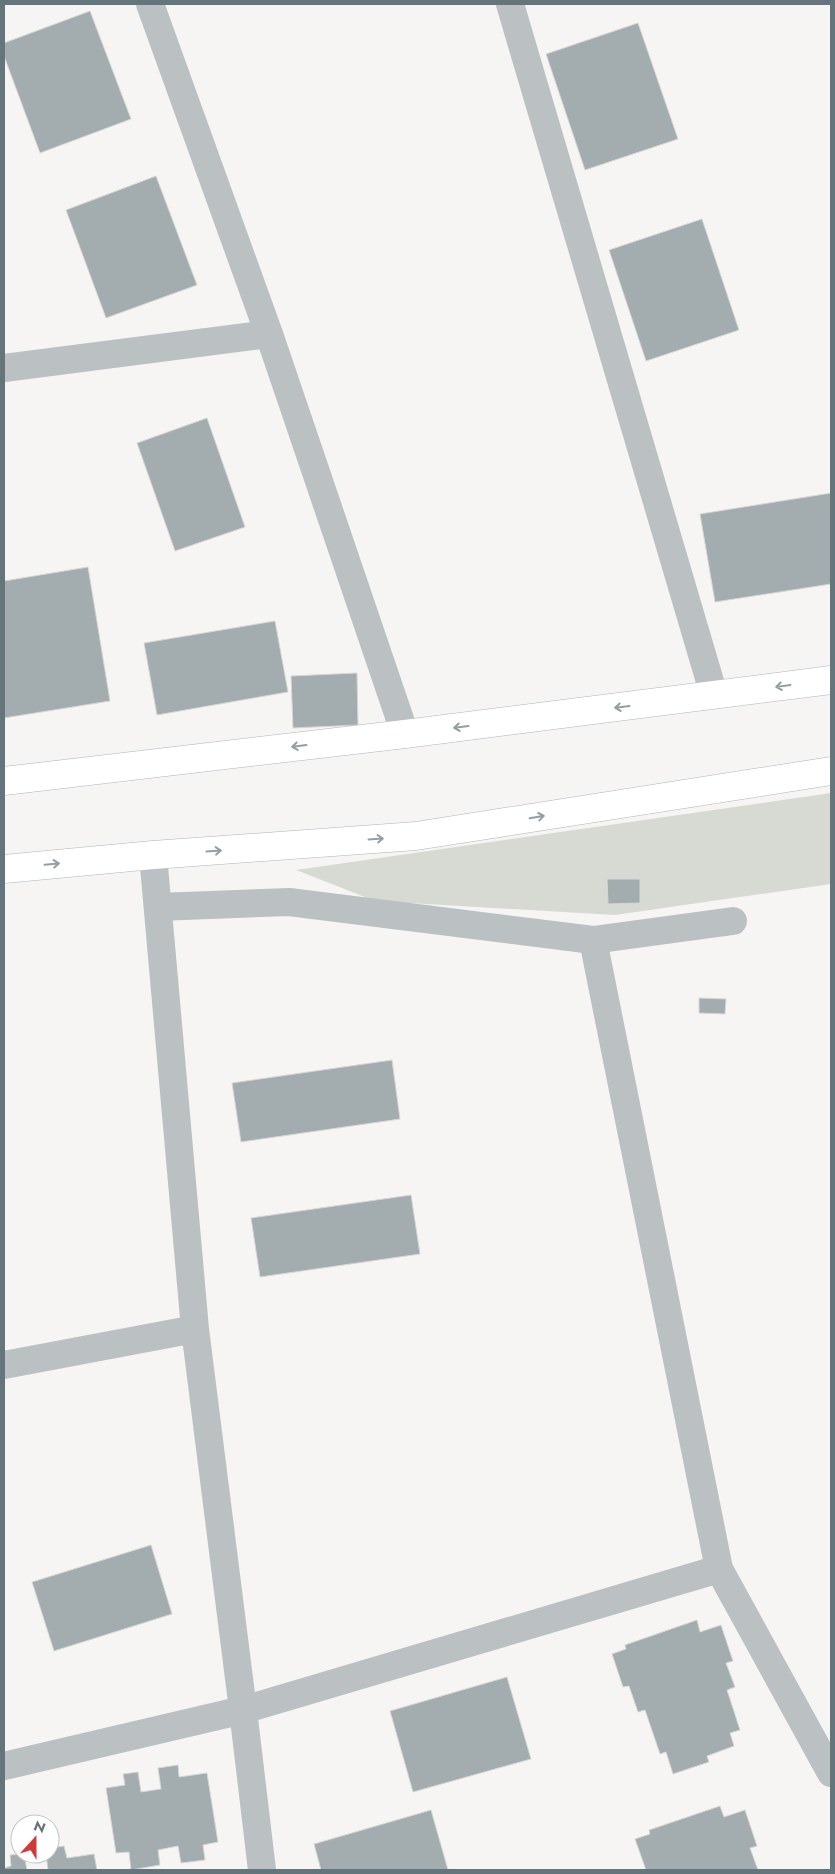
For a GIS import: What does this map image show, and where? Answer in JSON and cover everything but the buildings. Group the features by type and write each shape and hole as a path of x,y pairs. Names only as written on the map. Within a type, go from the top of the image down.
{"main road":[{"path":"4,780 405,734 831,680"},
{"path":"4,869 153,855 416,836 831,771"}],"street":[{"path":"150,4 269,334 405,734"},
{"path":"510,4 714,695"},
{"path":"4,368 269,334"},
{"path":"153,855 195,1329 244,1710 262,1870"},
{"path":"158,907 289,902 593,940 733,921"},
{"path":"593,940 719,1569 831,1773"},
{"path":"4,1364 195,1329"},
{"path":"4,1766 244,1710 719,1569"}],"shaded area":[{"path":"831,793 831,884 615,915 375,901 296,870"}]}
